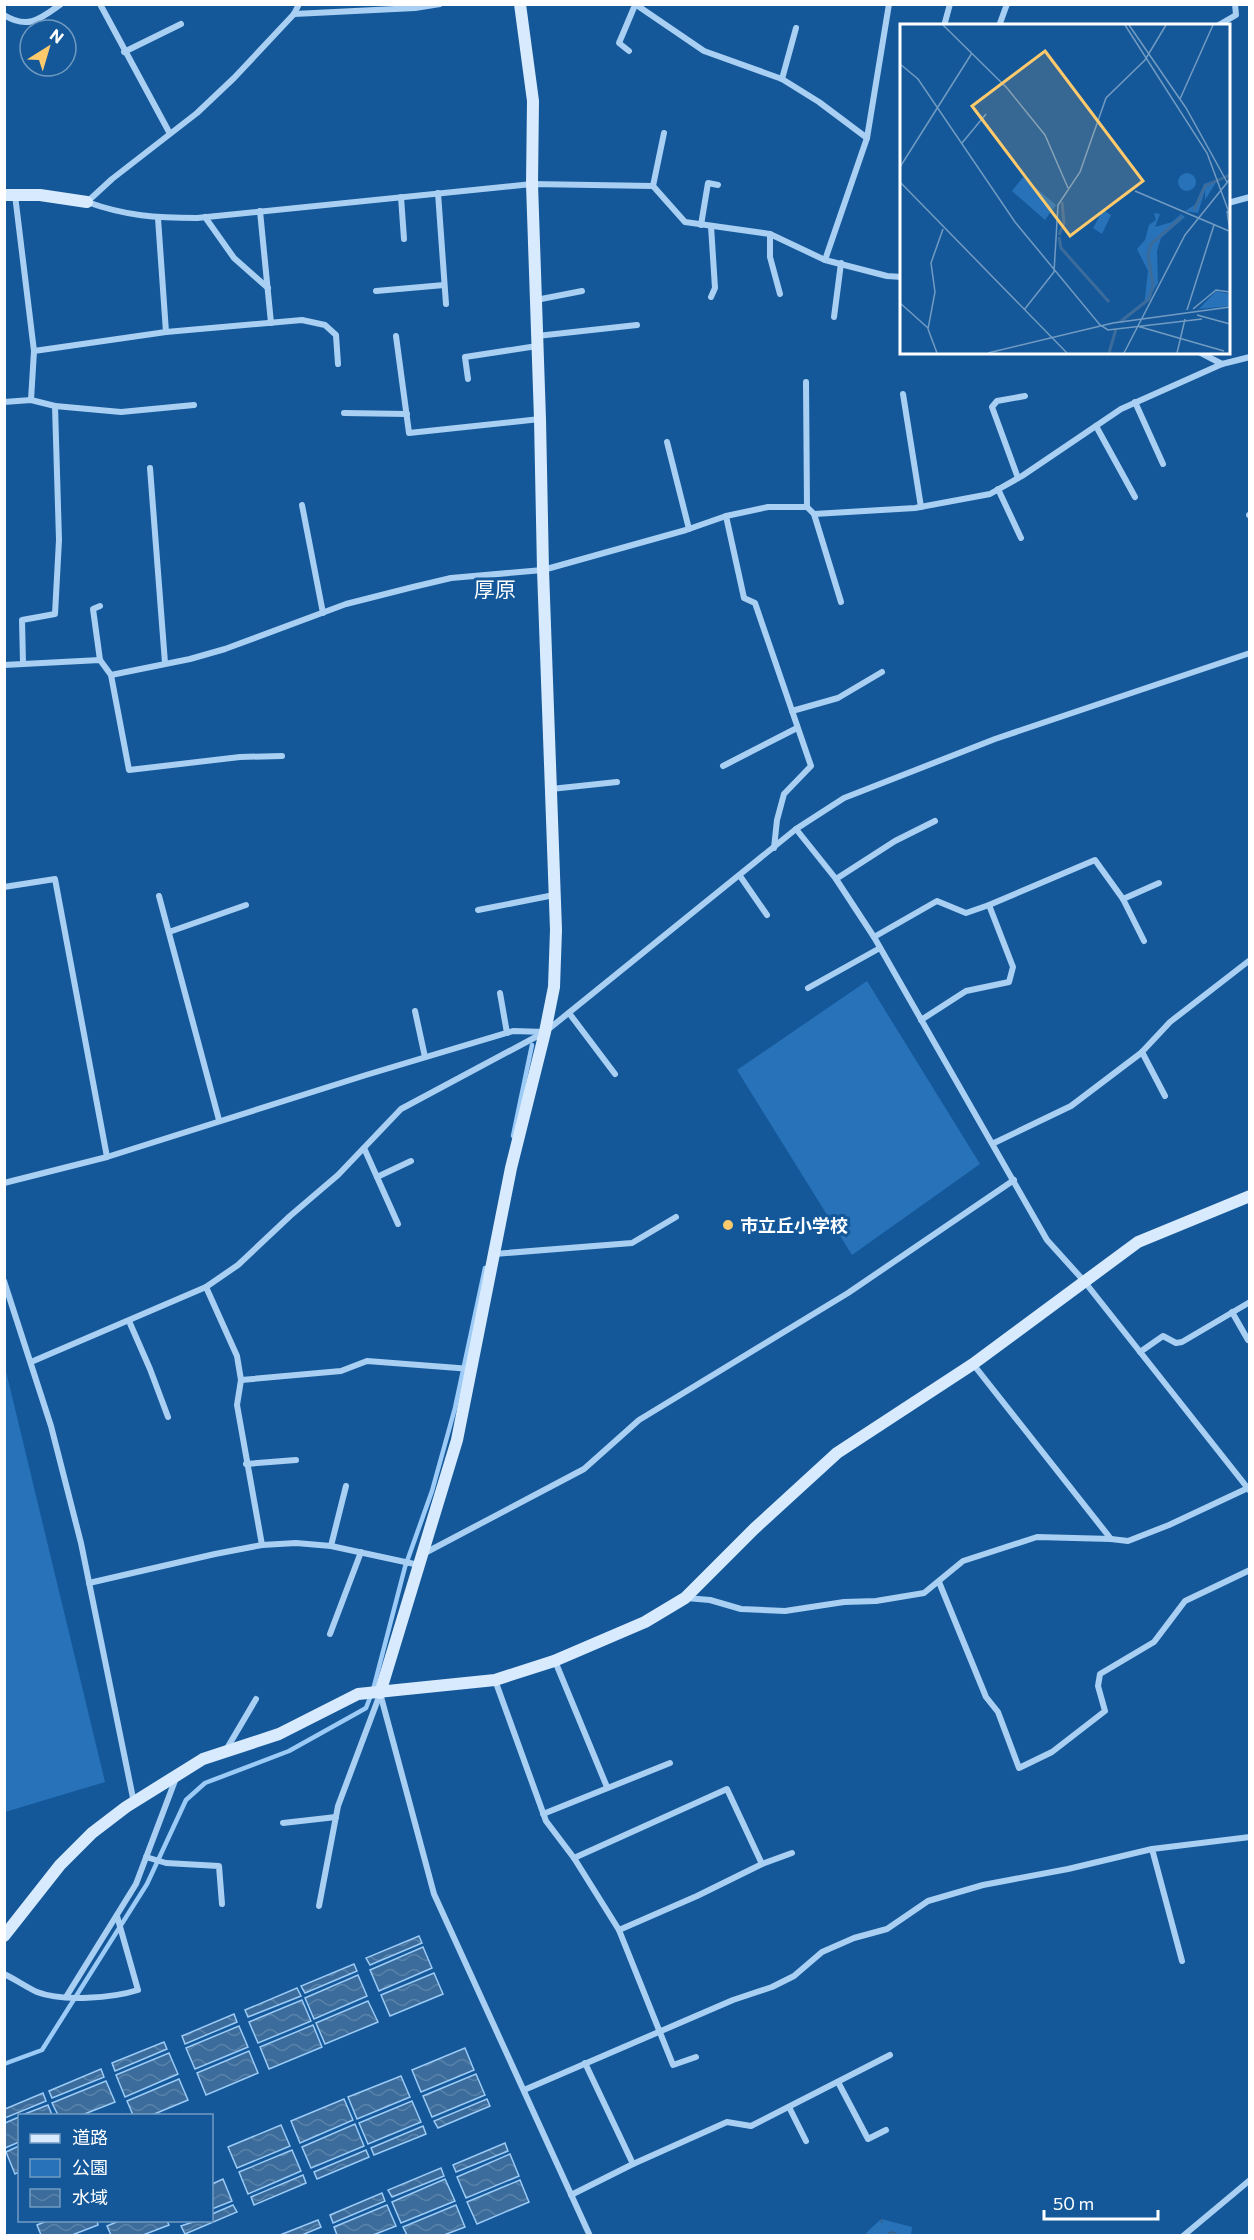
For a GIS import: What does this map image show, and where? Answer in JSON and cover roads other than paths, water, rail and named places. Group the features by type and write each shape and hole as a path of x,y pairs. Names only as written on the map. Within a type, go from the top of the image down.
{"street":[{"path":"4,15 19,23 29,22 40,19 61,4"},
{"path":"100,4 169,132"},
{"path":"87,202 169,132 197,113 234,78 294,14 299,4"},
{"path":"294,14 415,8 440,4"},
{"path":"319,1906 338,1806 379,1694 456,1440 511,1168 554,987 556,930 532,184 533,101 520,4"},
{"path":"629,51 619,43 635,4 704,51 782,79 819,102 867,138"},
{"path":"825,260 867,138 889,4"},
{"path":"945,24 950,4"},
{"path":"1000,24 1006,4"},
{"path":"1220,24 1236,15 1234,4"},
{"path":"124,52 181,24"},
{"path":"782,79 796,28"},
{"path":"653,186 664,133"},
{"path":"702,225 708,183 718,185"},
{"path":"31,400 34,351 10,195 40,195 87,202 116,212 158,218 205,217 532,184 653,186 685,222 770,234 825,260 900,277"},
{"path":"438,193 446,304"},
{"path":"401,197 404,239"},
{"path":"1230,202 1250,197"},
{"path":"260,211 271,323"},
{"path":"205,217 234,258 268,288"},
{"path":"158,218 166,332"},
{"path":"711,226 715,288 711,297"},
{"path":"770,234 770,257 780,294"},
{"path":"834,317 841,264"},
{"path":"376,291 444,285"},
{"path":"536,300 582,291"},
{"path":"34,351 166,332 303,320 325,326 336,335 338,364"},
{"path":"468,379 465,357 538,341 637,325"},
{"path":"396,336 410,433 540,419"},
{"path":"1202,354 1222,364"},
{"path":"814,514 921,507 990,494 1135,402 1222,364 1250,357"},
{"path":"806,382 807,507 814,514 841,602"},
{"path":"903,394 921,507"},
{"path":"1018,478 992,407 997,401 1025,396"},
{"path":"4,402 31,400 55,406 121,412 194,405"},
{"path":"1135,402 1163,464"},
{"path":"23,663 22,620 55,614 58,540 55,406"},
{"path":"344,413 407,414"},
{"path":"1096,426 1135,497"},
{"path":"667,442 689,529"},
{"path":"150,468 165,663"},
{"path":"998,489 1021,537"},
{"path":"302,505 323,613"},
{"path":"111,675 225,649 346,604 451,578 543,570 689,529 726,516 768,507 807,507"},
{"path":"726,516 744,598 755,603 811,766 784,794 777,820 774,848"},
{"path":"100,606 93,609 100,660 111,675 129,770 240,757 282,756"},
{"path":"30,1362 206,1287 238,1264 338,1175 401,1109 545,1032 796,829 844,798 994,739 1250,653"},
{"path":"4,665 100,660"},
{"path":"792,711 838,698 882,672"},
{"path":"723,766 797,728"},
{"path":"551,789 617,782"},
{"path":"836,879 895,841 935,821"},
{"path":"685,1598 710,1600 741,1609 785,1611 924,1593 963,1561 1037,1537 1128,1541 1249,1489 1084,1281 1047,1240 994,1143 874,937 836,879 796,829"},
{"path":"874,937 937,901 966,913 1095,860 1123,899 1144,941"},
{"path":"740,876 767,915"},
{"path":"4,887 55,879 107,1157"},
{"path":"1123,899 1159,883"},
{"path":"478,910 555,895"},
{"path":"159,896 219,1120"},
{"path":"169,932 246,905"},
{"path":"921,1020 966,991 1009,982 1013,967 989,905"},
{"path":"808,988 880,948"},
{"path":"994,1143 1071,1106 1142,1052 1170,1022 1250,960"},
{"path":"500,993 507,1033"},
{"path":"415,1011 425,1057"},
{"path":"569,1013 615,1074"},
{"path":"4,1184 107,1157 219,1120 513,1031 545,1032"},
{"path":"1142,1052 1165,1096"},
{"path":"364,1148 398,1224"},
{"path":"377,1177 411,1161"},
{"path":"89,1583 262,1545 296,1543 331,1546 418,1560 584,1469 639,1420 848,1293 1014,1180"},
{"path":"4,1936 60,1865 92,1833 177,1774 203,1759 279,1734 358,1694 379,1694 495,1680 554,1661 645,1622 685,1598 754,1529 837,1453 973,1364 1138,1242 1250,1196"},
{"path":"493,1254 632,1243 676,1217"},
{"path":"4,1281 51,1426 81,1543 134,1803"},
{"path":"206,1287 237,1356 241,1380 237,1405 262,1545"},
{"path":"1140,1352 1163,1336 1176,1344 1182,1342 1250,1302"},
{"path":"1232,1312 1248,1340"},
{"path":"129,1321 168,1417"},
{"path":"241,1380 341,1371 367,1361 471,1369"},
{"path":"973,1364 1111,1539"},
{"path":"246,1464 296,1460"},
{"path":"331,1546 346,1486"},
{"path":"330,1634 361,1552"},
{"path":"939,1582 986,1697 998,1712 1019,1768 1052,1752 1105,1711 1098,1686 1100,1674 1154,1642 1185,1601 1250,1570"},
{"path":"554,1661 607,1787"},
{"path":"495,1680 546,1821 574,1858 619,1930 673,2065 696,2057"},
{"path":"379,1694 434,1894 590,2235"},
{"path":"225,1752 256,1699"},
{"path":"543,1814 670,1763"},
{"path":"67,1997 136,1884 177,1774"},
{"path":"574,1858 727,1789 762,1864"},
{"path":"283,1823 336,1817"},
{"path":"524,2090 585,2062 794,1976 822,1952 854,1938 887,1929 928,1901 983,1885 1068,1869 1152,1848 1250,1837"},
{"path":"1152,1848 1182,1961"},
{"path":"619,1930 697,1896 762,1864 792,1853"},
{"path":"147,1857 166,1863 219,1866 222,1904"},
{"path":"4,1974 39,1993 67,1997 123,1995 138,1990 117,1918"},
{"path":"571,2195 727,2122 751,2126 890,2055"},
{"path":"585,2062 633,2164"},
{"path":"838,2082 867,2139 886,2130"},
{"path":"789,2107 807,2141"},
{"path":"1183,2235 1250,2180"}],"water":[{"path":"419,1936 422,1943 370,1965 366,1958"},
{"path":"423,1947 432,1968 379,1991 370,1970"},
{"path":"354,1964 357,1971 305,1993 301,1986"},
{"path":"434,1973 443,1994 390,2016 381,1995"},
{"path":"358,1975 367,1996 314,2019 305,1998"},
{"path":"297,1988 301,1996 248,2017 245,2010"},
{"path":"302,2000 311,2021 258,2043 249,2022"},
{"path":"368,2001 378,2022 325,2044 316,2023"},
{"path":"234,2014 237,2022 185,2044 182,2036"},
{"path":"313,2025 322,2047 269,2069 260,2047"},
{"path":"239,2026 248,2047 195,2069 186,2048"},
{"path":"164,2042 167,2049 115,2071 112,2063"},
{"path":"465,2048 474,2070 421,2092 412,2070"},
{"path":"249,2051 258,2073 206,2095 197,2073"},
{"path":"169,2053 178,2074 125,2097 116,2075"},
{"path":"101,2069 104,2077 52,2098 49,2091"},
{"path":"476,2074 485,2095 432,2117 423,2096"},
{"path":"401,2076 410,2097 357,2119 348,2097"},
{"path":"179,2079 188,2100 154,2114 133,2114 127,2101"},
{"path":"106,2081 115,2102 85,2114 58,2114 52,2103"},
{"path":"43,2093 46,2101 5,2118 5,2109"},
{"path":"344,2099 353,2120 300,2143 291,2121"},
{"path":"487,2099 490,2106 438,2128 434,2121"},
{"path":"412,2101 421,2122 368,2144 359,2123"},
{"path":"48,2105 52,2114 25,2114"},
{"path":"18,2117 18,2142 5,2148 5,2123"},
{"path":"355,2124 364,2146 311,2168 302,2147"},
{"path":"281,2125 290,2146 237,2168 228,2147"},
{"path":"423,2126 426,2134 374,2155 371,2148"},
{"path":"505,2143 508,2151 456,2172 453,2165"},
{"path":"18,2146 18,2172 15,2174 6,2152"},
{"path":"292,2150 301,2171 248,2194 239,2172"},
{"path":"366,2150 369,2157 317,2179 314,2172"},
{"path":"510,2154 519,2176 466,2198 457,2177"},
{"path":"441,2168 444,2176 392,2197 388,2190"},
{"path":"303,2175 306,2183 254,2205 251,2197"},
{"path":"223,2179 232,2201 213,2209 213,2184"},
{"path":"445,2179 455,2201 401,2223 392,2202"},
{"path":"520,2180 529,2202 477,2224 467,2202"},
{"path":"382,2193 385,2201 333,2223 330,2215"},
{"path":"233,2205 237,2212 185,2234 181,2226 193,2222 213,2222 213,2214"},
{"path":"387,2205 396,2226 373,2235 337,2235 334,2227"},
{"path":"456,2205 465,2227 444,2235 407,2235 403,2227"},
{"path":"318,2220 321,2227 302,2235 280,2235"},
{"path":"44,2222 97,2222 98,2225 72,2235 41,2235 37,2225"},
{"path":"117,2222 168,2222 169,2225 143,2235 111,2235 107,2226"}],"waterway":[{"path":"513,1136 532,1045"},
{"path":"4,2064 42,2050 147,1884 186,1800 205,1783 289,1751 366,1708 373,1690 405,1567 432,1491 455,1408 485,1268"}],"place":[{"name":"市立丘小学校","path":"728,1225"}],"district":[{"name":"厚原","path":"495,588"}]}
